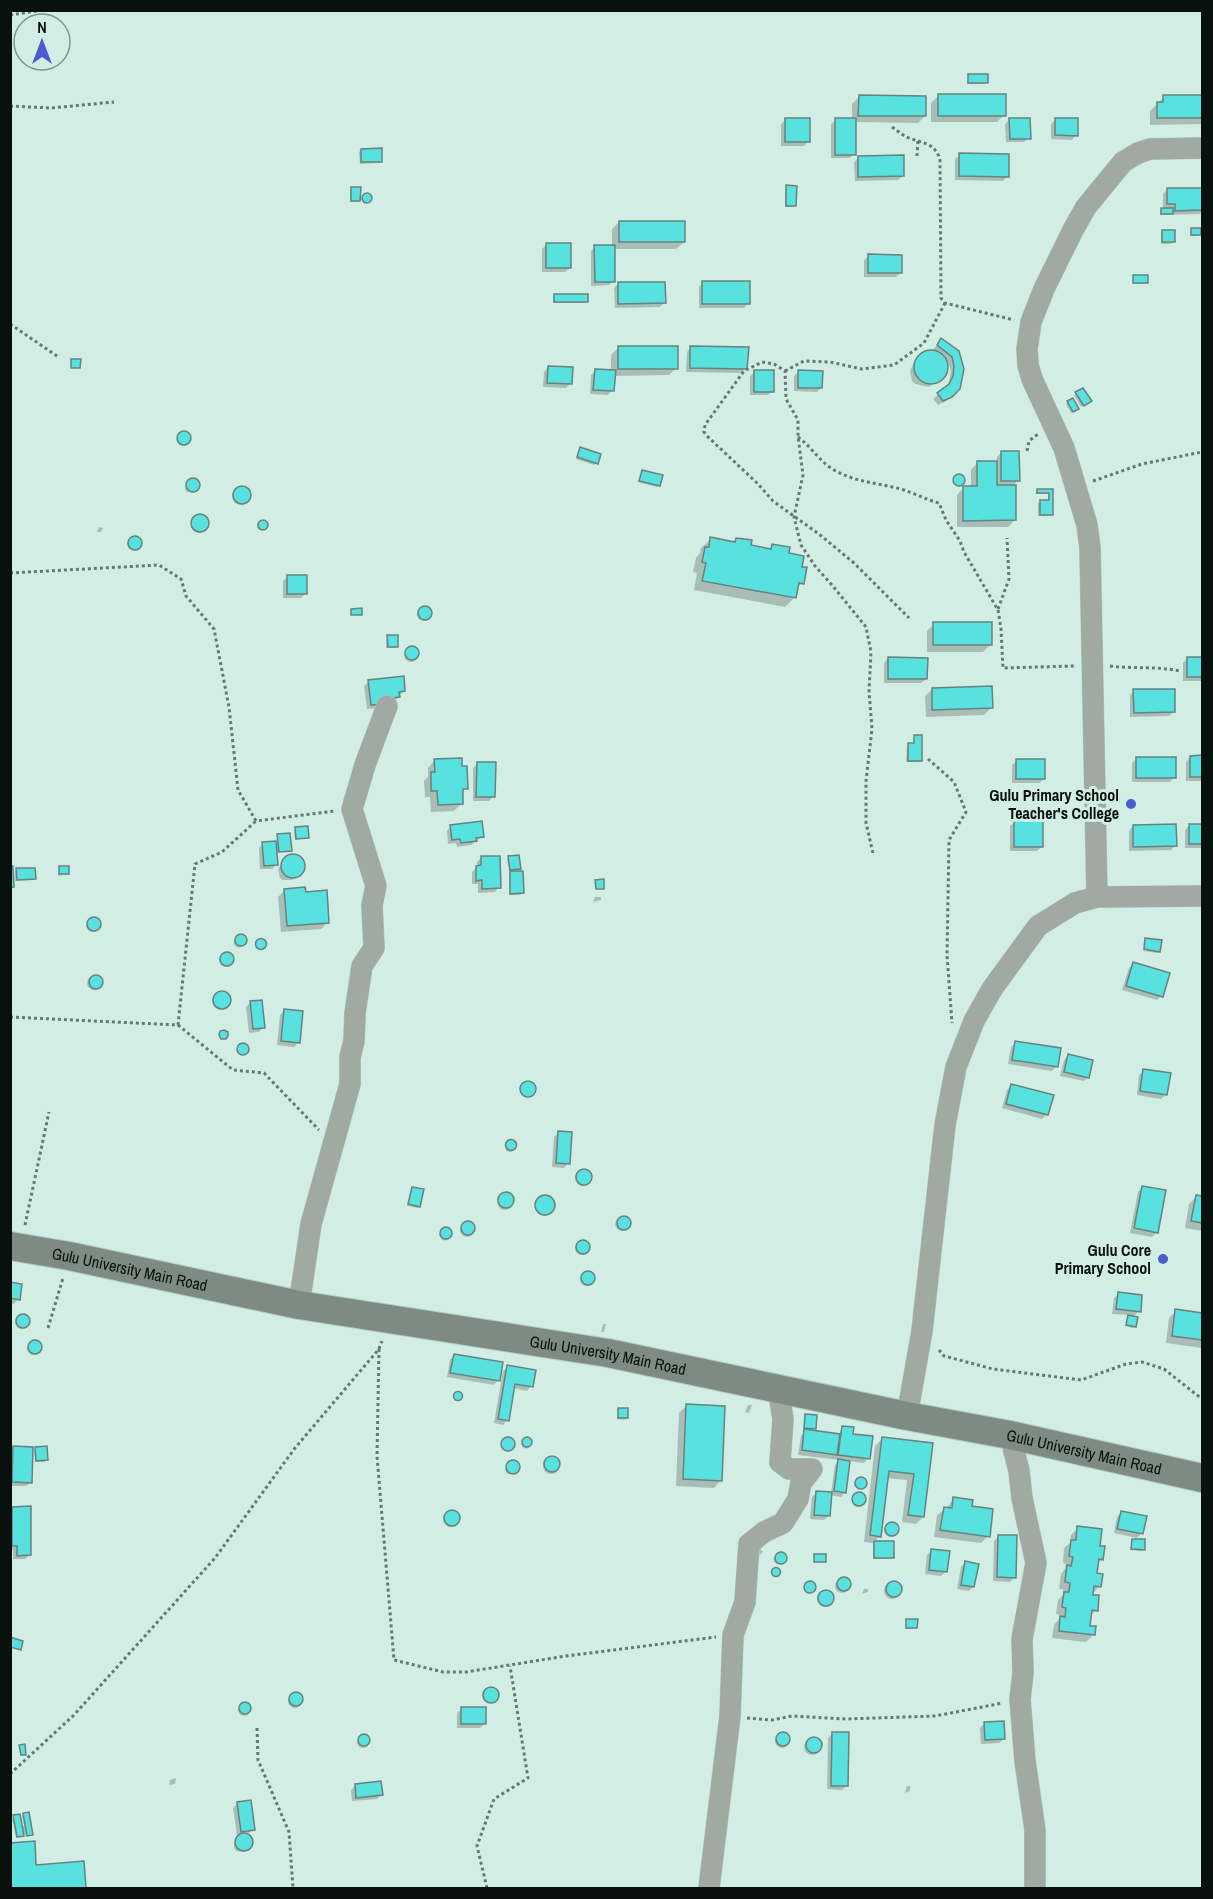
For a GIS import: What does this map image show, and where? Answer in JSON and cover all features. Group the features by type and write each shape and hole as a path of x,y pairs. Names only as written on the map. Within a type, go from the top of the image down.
{"street":[{"path":"1096,897 1090,548 1087,525 1077,488 1064,448 1032,379 1027,349 1031,322 1044,289 1077,222 1086,207 1123,162 1150,149 1203,148"},
{"path":"299,1305 311,1224 350,1084 350,1057 354,1041 355,1013 362,966 374,948 372,904 376,886 352,809 365,765 387,706"},
{"path":"907,1416 922,1331 945,1125 956,1067 974,1021 992,989 1038,926 1075,903 1096,897 1203,896"},
{"name":"Gulu University Main Road","path":"15,1247 69,1256 299,1305 608,1353 907,1416 1010,1435 1203,1478"},
{"path":"709,1888 730,1716 733,1635 745,1602 749,1544 764,1532 783,1524 798,1499 801,1483 812,1470 789,1469 780,1462 783,1419 778,1389"},
{"path":"1010,1435 1036,1563 1022,1639 1023,1673 1020,1699 1025,1761 1035,1830 1035,1888"}],"path":[{"path":"10,15 43,10"},
{"path":"10,106 51,108 114,102"},
{"path":"892,127 906,137 930,145 939,154 941,298 945,303 964,306 1002,318 1031,322"},
{"path":"917,156 918,141"},
{"path":"785,371 804,361 830,362 862,369 894,365 924,343 945,303"},
{"path":"10,324 57,356"},
{"path":"785,371 774,364 762,362 744,371 704,428 707,436 773,501 854,563 909,618"},
{"path":"785,371 786,399 798,420 803,475 794,517 801,545 815,566 866,627 871,652 869,691 872,729 866,823 873,853"},
{"path":"798,436 820,459 836,471 867,483 907,491 925,500 939,503 946,520 998,609 1002,667 1005,669"},
{"path":"1077,488 1142,464 1203,452"},
{"path":"998,609 1009,579 1007,538"},
{"path":"10,573 159,566 181,579 186,596 214,629 229,707 238,790 255,821"},
{"path":"928,759 954,782 966,812 949,840 947,955 953,1033"},
{"path":"178,1025 195,864 222,852 255,821 352,809"},
{"path":"10,1017 178,1025 233,1070 264,1073 332,1143"},
{"path":"15,1247 49,1112"},
{"path":"48,1328 69,1256"},
{"path":"389,1320 379,1349 377,1456 394,1660 443,1672 466,1672 566,1656 733,1635"},
{"path":"922,1331 944,1356 993,1369 1081,1380 1126,1364 1142,1362 1164,1369 1203,1399"},
{"path":"10,1774 74,1715 215,1558 295,1448 379,1349"},
{"path":"487,1888 477,1846 494,1799 528,1778 510,1666"},
{"path":"730,1716 772,1720 792,1716 846,1719 935,1716 1020,1699"},
{"path":"257,1728 258,1760 289,1832 293,1888"}],"building":[{"path":"968,74 988,74 988,83 968,83"},
{"path":"938,94 1006,94 1006,116 938,116"},
{"path":"859,95 926,96 926,116 858,116"},
{"path":"1163,95 1202,95 1202,118 1157,118 1157,102 1163,102"},
{"path":"785,118 810,118 810,142 785,142"},
{"path":"835,118 856,118 856,155 835,155"},
{"path":"1009,118 1030,118 1031,139 1010,139"},
{"path":"1055,118 1078,118 1078,136 1055,135"},
{"path":"382,148 382,162 361,162 361,149"},
{"path":"959,153 1009,154 1009,177 959,176"},
{"path":"904,155 904,176 858,177 858,156"},
{"path":"786,185 797,186 796,206 786,206"},
{"path":"351,187 361,187 360,201 351,201"},
{"path":"1167,188 1202,188 1202,210 1175,211 1175,204 1167,204"},
{"path":"367,193 371,194 371,202 367,203 363,202 362,198 363,194"},
{"path":"1161,208 1173,208 1173,214 1161,214"},
{"path":"619,221 685,221 685,242 619,242"},
{"path":"1191,228 1201,228 1201,235 1191,235"},
{"path":"1162,230 1175,230 1175,242 1162,242"},
{"path":"546,243 571,243 571,268 546,268"},
{"path":"594,245 615,245 615,282 595,282"},
{"path":"868,254 902,255 902,273 868,273"},
{"path":"1133,275 1148,275 1148,283 1133,283"},
{"path":"702,281 750,281 750,304 702,304"},
{"path":"618,282 665,282 666,303 618,304"},
{"path":"554,294 588,294 588,302 554,302"},
{"path":"941,338 959,351 964,369 960,389 952,397 943,401 937,393 949,384 954,366 952,357 937,345"},
{"path":"618,346 678,346 678,369 618,369"},
{"path":"690,346 749,347 747,369 690,368"},
{"path":"931,350 943,355 948,367 943,379 931,384 919,379 914,367 919,355"},
{"path":"71,359 81,359 80,368 71,368"},
{"path":"548,366 573,367 572,384 547,383"},
{"path":"595,369 616,370 614,391 593,390"},
{"path":"754,370 774,370 774,392 754,392"},
{"path":"798,370 823,371 822,388 798,388"},
{"path":"1083,388 1092,401 1084,406 1075,392"},
{"path":"1073,398 1079,409 1073,412 1067,401"},
{"path":"181,431 187,431 191,438 187,445 181,445 177,441 177,435"},
{"path":"580,447 601,454 598,464 577,457"},
{"path":"1001,451 1019,451 1020,481 1001,481"},
{"path":"977,461 997,461 997,485 1016,485 1016,520 963,521 963,486 977,486"},
{"path":"642,470 663,475 660,486 639,481"},
{"path":"959,474 965,480 959,486 953,480"},
{"path":"193,478 198,480 200,485 198,490 193,492 188,490 186,485 188,480"},
{"path":"242,486 250,491 251,495 246,503 242,504 234,499 233,495 238,487"},
{"path":"1037,489 1053,489 1053,515 1040,515 1040,500 1049,500 1049,493 1037,493"},
{"path":"200,514 206,517 209,523 206,529 200,532 194,529 191,523 194,517"},
{"path":"263,520 267,521 267,529 263,530 259,529 258,525 259,521"},
{"path":"135,536 140,538 142,543 140,548 135,550 130,548 128,543 130,538"},
{"path":"710,537 735,542 736,538 752,540 751,545 771,549 772,544 790,547 789,553 804,556 802,567 807,567 804,584 799,583 796,598 702,581 706,563 702,562 705,547 709,547"},
{"path":"287,575 307,575 307,594 287,594"},
{"path":"422,606 428,606 432,613 428,620 422,620 418,616 418,610"},
{"path":"362,608 362,615 351,615 351,609"},
{"path":"933,622 992,622 992,645 933,645"},
{"path":"387,635 398,635 398,647 388,647"},
{"path":"409,646 415,646 419,653 415,660 409,660 405,656 405,650"},
{"path":"888,657 928,658 927,679 888,679"},
{"path":"1187,657 1202,657 1202,677 1187,677"},
{"path":"404,676 405,691 399,692 400,697 386,699 386,704 371,705 368,680"},
{"path":"992,686 993,708 932,710 932,688"},
{"path":"1133,689 1175,689 1175,712 1134,713"},
{"path":"914,735 922,735 922,761 908,761 908,743 914,743"},
{"path":"1202,755 1202,777 1190,777 1190,756"},
{"path":"1136,757 1176,757 1176,778 1136,778"},
{"path":"462,758 462,766 467,766 468,789 463,789 463,804 438,805 437,791 431,791 431,772 435,772 434,759"},
{"path":"1016,759 1045,759 1045,779 1016,779"},
{"path":"477,762 496,762 495,797 476,797"},
{"path":"1014,820 1043,820 1043,847 1014,847"},
{"path":"482,821 484,837 476,838 477,841 461,843 460,839 452,840 450,825"},
{"path":"1176,824 1177,846 1133,847 1133,825"},
{"path":"1189,824 1202,824 1202,844 1189,844"},
{"path":"308,826 309,838 296,839 295,827"},
{"path":"290,833 292,851 279,852 277,834"},
{"path":"276,841 278,865 264,866 262,842"},
{"path":"293,854 298,855 304,861 304,871 298,877 293,878 288,877 282,871 281,866 282,861 288,855"},
{"path":"519,855 521,869 510,870 508,856"},
{"path":"481,856 500,856 501,888 482,889 482,880 476,881 476,866 481,865"},
{"path":"10,866 13,866 14,887 10,888"},
{"path":"59,866 69,866 69,874 59,874"},
{"path":"16,868 35,868 36,879 17,880"},
{"path":"510,871 523,871 524,893 510,894"},
{"path":"604,879 604,889 596,889 595,880"},
{"path":"305,887 306,892 327,890 329,923 287,926 284,889"},
{"path":"91,917 97,917 101,924 97,931 91,931 87,927 87,921"},
{"path":"243,934 247,940 243,946 239,946 235,938"},
{"path":"1145,938 1162,940 1160,952 1144,949"},
{"path":"261,939 265,940 265,948 261,949 257,948 256,944 257,940"},
{"path":"224,952 230,952 234,959 230,966 224,966 220,962 220,956"},
{"path":"1133,962 1170,973 1163,997 1126,986"},
{"path":"93,975 99,975 103,982 99,989 93,989 89,985 89,979"},
{"path":"222,991 228,994 231,1000 228,1006 222,1009 216,1006 213,1000 216,994"},
{"path":"262,1000 265,1028 253,1029 250,1001"},
{"path":"284,1009 303,1011 300,1043 281,1041"},
{"path":"220,1031 228,1032 228,1036 226,1039 221,1039"},
{"path":"1015,1041 1061,1048 1058,1067 1012,1060"},
{"path":"245,1043 249,1049 245,1055 241,1055 237,1047"},
{"path":"1068,1054 1093,1060 1089,1078 1064,1072"},
{"path":"1143,1069 1171,1073 1167,1095 1140,1091"},
{"path":"528,1081 536,1089 528,1097 520,1089"},
{"path":"1011,1084 1054,1095 1048,1115 1006,1104"},
{"path":"558,1131 572,1132 570,1164 556,1163"},
{"path":"511,1140 515,1141 515,1149 511,1150 507,1149 506,1145 507,1141"},
{"path":"581,1169 587,1169 592,1177 590,1183 581,1185 576,1180 576,1174"},
{"path":"1142,1186 1166,1190 1158,1233 1134,1228"},
{"path":"412,1187 424,1189 420,1207 408,1204"},
{"path":"506,1192 512,1194 514,1200 512,1206 506,1208 500,1206 498,1200 500,1194"},
{"path":"545,1195 552,1198 555,1205 552,1212 545,1215 538,1212 535,1205 538,1198"},
{"path":"1196,1195 1202,1196 1202,1223 1191,1221"},
{"path":"621,1216 627,1216 631,1223 627,1230 621,1230 617,1226 617,1220"},
{"path":"465,1221 471,1221 475,1228 471,1235 465,1235 461,1231 461,1225"},
{"path":"448,1227 452,1233 448,1239 444,1239 440,1231"},
{"path":"580,1240 586,1240 590,1247 586,1254 580,1254 576,1250 576,1244"},
{"path":"585,1271 591,1271 595,1278 591,1285 585,1285 581,1281 581,1275"},
{"path":"10,1282 22,1284 20,1300 10,1298"},
{"path":"1118,1292 1142,1295 1141,1312 1116,1309"},
{"path":"1175,1309 1202,1313 1202,1340 1172,1336"},
{"path":"20,1314 26,1314 30,1321 26,1328 20,1328 16,1324 16,1318"},
{"path":"1128,1315 1138,1317 1136,1327 1126,1325"},
{"path":"32,1340 38,1340 42,1347 38,1354 32,1354 28,1350 28,1344"},
{"path":"454,1354 503,1362 500,1381 450,1373"},
{"path":"507,1365 536,1370 533,1387 515,1384 509,1421 498,1419"},
{"path":"458,1391 463,1396 458,1401 453,1396"},
{"path":"686,1404 725,1406 722,1481 683,1479"},
{"path":"618,1408 628,1408 628,1418 618,1418"},
{"path":"805,1414 817,1415 816,1429 804,1428"},
{"path":"842,1426 854,1427 853,1434 873,1436 870,1459 838,1455"},
{"path":"804,1429 840,1434 837,1455 802,1450"},
{"path":"508,1437 513,1439 515,1444 513,1449 508,1451 503,1449 501,1444 503,1439"},
{"path":"527,1437 531,1438 531,1446 527,1447 523,1446 522,1442 523,1438"},
{"path":"882,1437 933,1443 924,1517 908,1515 914,1474 889,1471 881,1537 870,1535"},
{"path":"13,1446 33,1447 32,1483 12,1482"},
{"path":"47,1446 48,1460 36,1461 35,1447"},
{"path":"549,1456 555,1456 560,1464 558,1470 549,1472 544,1467 544,1461"},
{"path":"838,1459 850,1461 846,1493 834,1491"},
{"path":"513,1460 518,1462 520,1467 518,1472 513,1474 508,1472 506,1467 508,1462"},
{"path":"861,1477 867,1483 861,1489 855,1483"},
{"path":"816,1491 832,1492 830,1516 814,1515"},
{"path":"859,1492 864,1494 866,1499 864,1504 859,1506 854,1504 852,1499 854,1494"},
{"path":"953,1497 973,1500 972,1506 993,1509 990,1537 940,1530 944,1507 952,1508"},
{"path":"31,1506 31,1555 17,1556 17,1546 12,1546 12,1507"},
{"path":"449,1510 455,1510 460,1518 458,1524 449,1526 444,1521 444,1515"},
{"path":"1121,1511 1147,1516 1143,1534 1117,1529"},
{"path":"889,1522 895,1522 899,1529 895,1536 889,1536 885,1532 885,1526"},
{"path":"1077,1526 1102,1529 1100,1546 1105,1546 1103,1560 1099,1559 1097,1573 1103,1574 1101,1587 1094,1586 1093,1595 1099,1595 1098,1611 1092,1610 1090,1626 1096,1626 1095,1635 1059,1631 1060,1616 1065,1617 1066,1608 1062,1607 1064,1592 1069,1592 1070,1583 1065,1582 1067,1565 1071,1566 1073,1557 1069,1556 1071,1540 1076,1540"},
{"path":"998,1535 1017,1535 1016,1578 997,1577"},
{"path":"1132,1539 1145,1539 1145,1550 1131,1549"},
{"path":"874,1541 894,1541 894,1558 874,1558"},
{"path":"931,1549 950,1551 947,1572 929,1570"},
{"path":"781,1552 787,1558 781,1564 775,1558"},
{"path":"814,1554 826,1554 826,1562 814,1562"},
{"path":"965,1561 979,1564 974,1587 961,1585"},
{"path":"776,1568 780,1572 776,1576 772,1572"},
{"path":"841,1577 847,1577 851,1584 847,1591 841,1591 837,1587 837,1581"},
{"path":"810,1581 816,1587 810,1593 804,1587"},
{"path":"894,1581 900,1583 902,1589 900,1595 894,1597 888,1595 886,1589 888,1583"},
{"path":"826,1590 832,1592 834,1598 832,1604 826,1606 820,1604 818,1598 820,1592"},
{"path":"906,1619 918,1619 917,1628 906,1628"},
{"path":"10,1637 23,1641 21,1650 10,1647"},
{"path":"491,1687 497,1689 499,1695 497,1701 491,1703 485,1701 483,1695 485,1689"},
{"path":"293,1692 299,1692 303,1699 299,1706 293,1706 289,1702 289,1696"},
{"path":"247,1702 251,1708 247,1714 243,1714 239,1706"},
{"path":"461,1707 486,1707 486,1724 461,1724"},
{"path":"1004,1721 1005,1739 985,1740 984,1722"},
{"path":"780,1732 786,1732 790,1739 786,1746 780,1746 776,1742 776,1736"},
{"path":"832,1732 849,1732 848,1786 831,1786"},
{"path":"366,1734 370,1740 366,1746 362,1746 358,1738"},
{"path":"814,1737 820,1739 822,1745 820,1751 814,1753 808,1751 806,1745 808,1739"},
{"path":"25,1744 26,1755 21,1755 19,1745"},
{"path":"381,1781 383,1795 356,1798 355,1784"},
{"path":"251,1800 255,1830 241,1832 237,1802"},
{"path":"29,1812 33,1835 27,1836 23,1813"},
{"path":"20,1814 24,1836 17,1837 13,1815"},
{"path":"240,1833 248,1833 253,1838 251,1849 240,1851 235,1846 235,1838"},
{"path":"35,1841 36,1865 84,1861 86,1888 10,1888 10,1843"}],"place":[{"name":"Gulu Primary School Teacher's College","path":"1131,804"},
{"name":"Gulu Core Primary School","path":"1163,1259"}]}
